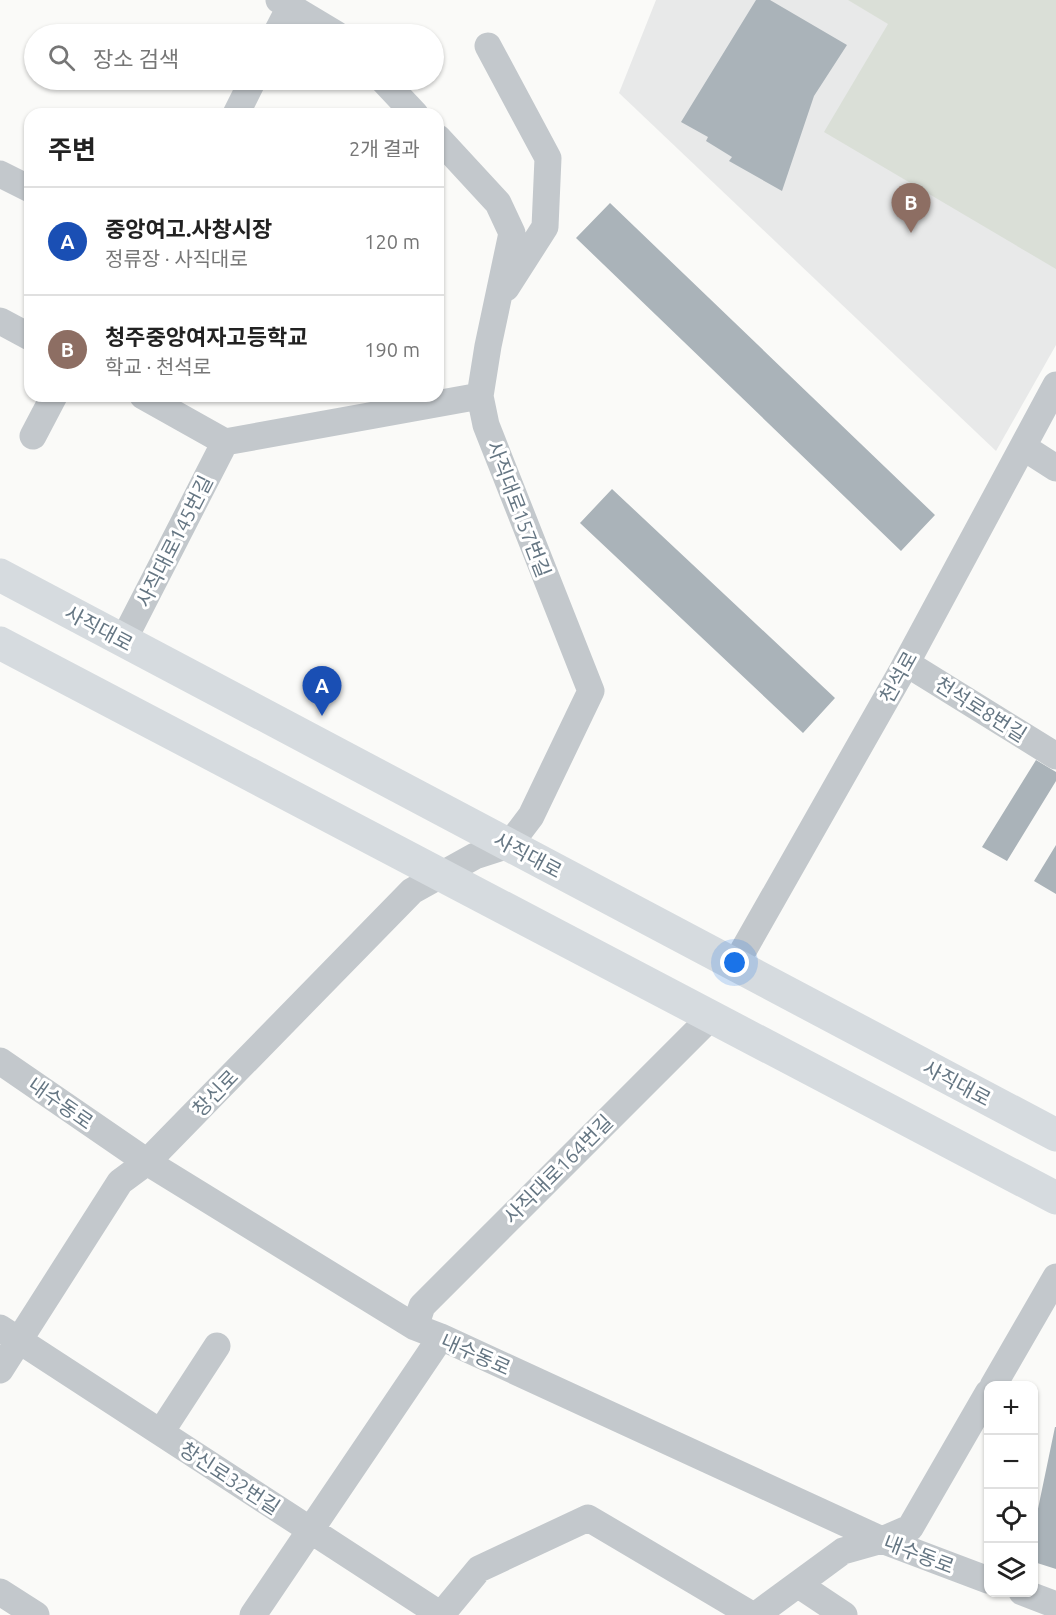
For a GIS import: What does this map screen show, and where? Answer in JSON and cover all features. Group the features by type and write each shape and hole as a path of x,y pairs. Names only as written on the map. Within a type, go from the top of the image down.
{"main road":[{"name":"사직대로","path":"0,575 1056,1135"},
{"path":"1,646 1056,1198"}],"street":[{"path":"279,24 285,3 320,24"},
{"path":"488,46 548,158 545,227 497,302"},
{"path":"239,108 248,90"},
{"path":"392,90 409,108"},
{"name":"사직대로157번길","path":"444,144 498,203 512,233 480,396 486,425 591,691 531,816 509,845"},
{"path":"0,174 24,186"},
{"path":"0,321 24,333"},
{"name":"천석로","path":"735,965 906,663 1056,385"},
{"path":"444,396 480,396"},
{"path":"33,436 51,402"},
{"path":"154,402 225,442 415,402"},
{"name":"사직대로145번길","path":"123,641 225,442"},
{"path":"1023,447 1056,468"},
{"name":"천석로8번길","path":"906,663 1056,756"},
{"name":"창신로","path":"0,1370 10,1334 120,1182 147,1162 412,891 475,856 509,845"},
{"name":"사직대로164번길","path":"415,1327 422,1306 711,1017"},
{"name":"내수동로","path":"0,1061 147,1162 415,1327 882,1540 984,1578"},
{"path":"996,1381 1056,1277"},
{"name":"창신로32번길","path":"10,1334 441,1615 479,1569 588,1518 754,1615"},
{"path":"253,1615 441,1337"},
{"path":"160,1432 217,1346"},
{"path":"754,1615 799,1585 843,1551 882,1540 910,1528 984,1400"},
{"path":"799,1585 844,1615"},
{"path":"0,1592 36,1615"},
{"path":"1033,1597 1056,1605"}],"shaded area":[{"path":"656,0 1056,0 1056,345 996,451 619,93"},
{"path":"848,0 1056,0 1056,269 824,132 888,24"}],"building":[{"path":"756,0 770,0 847,45 814,96 782,191 729,161 732,157 706,141 708,137 681,122"},
{"path":"610,203 935,515 901,551 576,238"},
{"path":"612,489 835,698 803,733 580,523"},
{"path":"1036,760 1056,772 1056,781 1007,861 982,847"},
{"path":"1056,845 1056,894 1034,881"},
{"path":"1056,1427 1056,1569 1038,1563 1038,1509"}],"place":[{"name":"청주중앙여자고등학교","path":"911,233"},
{"name":"중앙여고.사창시장","path":"322,716"}]}
